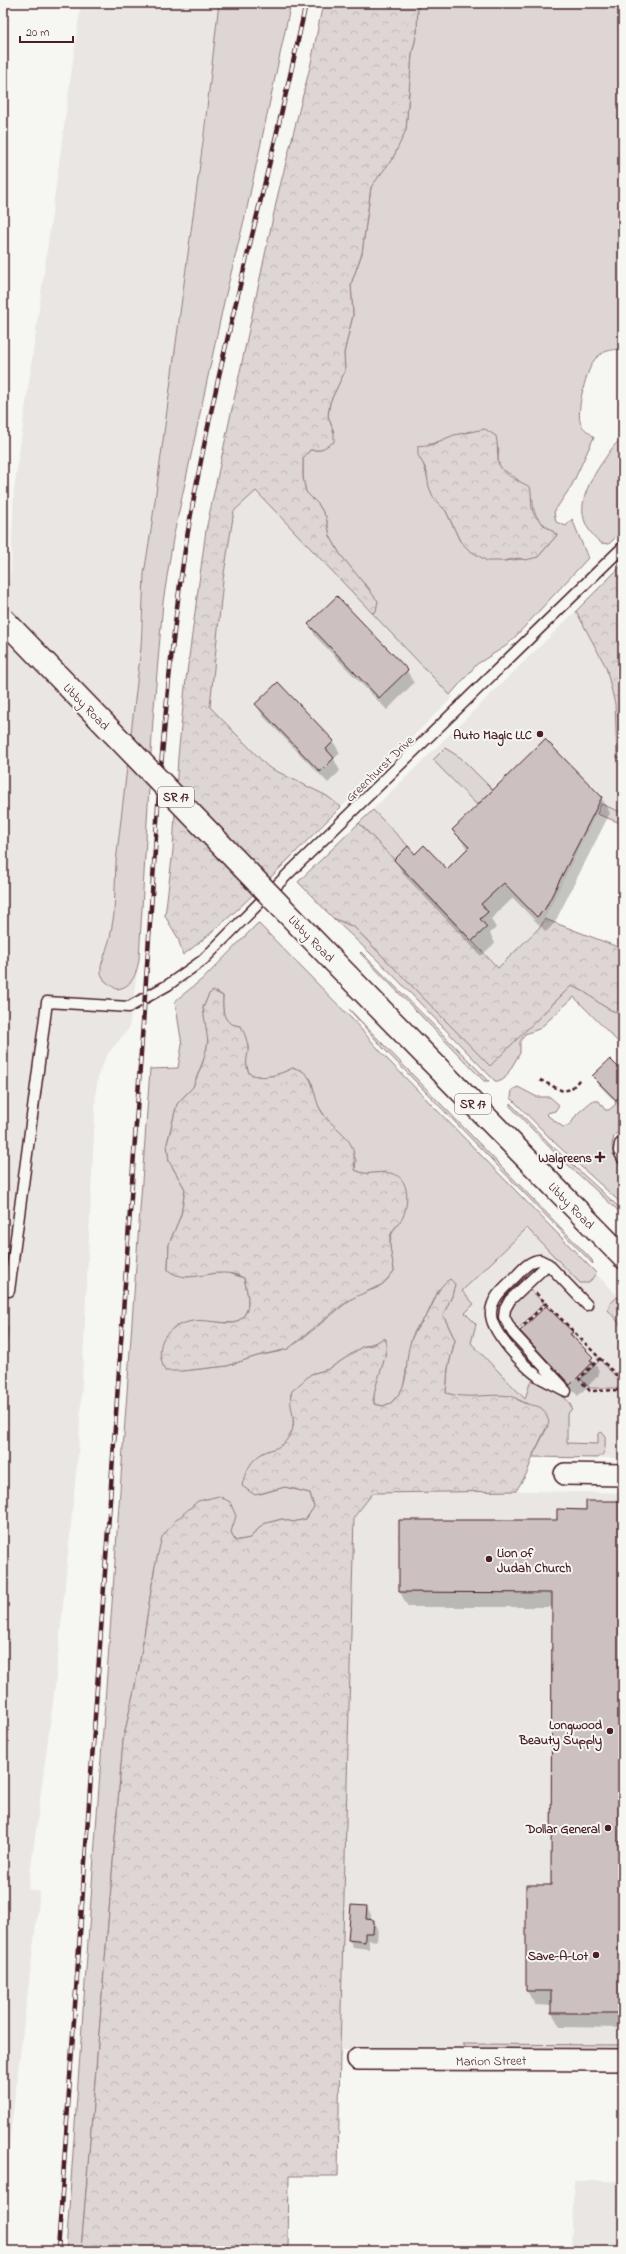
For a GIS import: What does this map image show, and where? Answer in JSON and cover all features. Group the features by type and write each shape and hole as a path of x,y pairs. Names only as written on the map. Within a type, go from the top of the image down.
{"main road":[{"name":"Libby Road","path":"3,619 348,976 623,1257"},
{"path":"598,1232 623,1246"}],"street":[{"path":"565,1474 623,1474"},
{"name":"Marion Street","path":"358,2060 623,2060"}],"lane":[{"name":"Greenhurst Drive","path":"9,1291 47,1002 129,1007 146,999 186,973 225,940 288,874 623,547"},
{"path":"620,1144 619,1151 623,1159"},
{"path":"548,1264 510,1300 505,1309 506,1322 566,1391 538,1376 500,1338 493,1327 491,1319 492,1305 500,1291 532,1262 540,1260 548,1264 587,1305"}],"path":[{"path":"540,1080 564,1091 571,1088 580,1079"},
{"path":"527,1284 623,1382"},
{"path":"515,1334 546,1303"},
{"path":"600,1358 578,1379 590,1391 623,1390"}],"shaded area":[{"path":"81,3 220,3 163,444 146,558 140,630 141,648 116,862 114,914 110,938 103,956 128,985 137,971 129,1028 107,1055 99,1072 96,1090 79,1442 55,1686 28,1889 40,1892 3,2193 3,623 11,569 14,491"},
{"path":"256,491 453,697 324,824 210,707 223,580 234,511"},
{"path":"576,611 606,667 615,704 617,757 623,758 623,824 596,814 541,926 498,968 359,823"},
{"path":"539,1216 623,1301 623,1458 547,1457 567,1414 571,1410 565,1399 532,1381 525,1399 470,1343 476,1324 465,1313 462,1291"},
{"path":"482,1490 623,1493 623,2052 340,2050 354,1517 373,1493"},
{"path":"574,2181 623,2181 623,2251 571,2251"}],"green space":[{"path":"219,3 291,3 173,539 163,602 153,719 139,959 137,969 130,983 122,988 116,989 105,981 101,974 101,966 110,938 114,914 116,862 141,648 144,574 204,134"},
{"path":"323,3 418,3 417,32 412,54 406,130 393,158 371,187 362,253 351,284 353,315 344,353 345,371 330,402 328,416 334,433 334,442 320,450 310,450 303,458 303,478 306,492 318,504 326,517 330,536 340,554 378,601 376,611 372,613 256,491 234,511 223,580 210,707 268,767 327,796 341,807 224,922 183,955 178,938 165,916 173,850 178,757 185,687 206,530 278,194 311,63"},
{"path":"418,3 623,3 623,352 619,349 604,352 596,358 589,370 581,400 580,418 583,428 594,437 572,485 554,512 556,522 566,526 572,519 588,558 506,646 477,664 450,695 372,613 376,611 369,588 355,575 340,554 330,536 326,517 318,504 306,492 303,478 303,458 310,450 320,450 334,433 328,416 330,402 345,371 344,353 353,315 351,284 362,253 371,187 406,130 412,54 417,32","holes":["471,431 499,449 498,462 500,466 517,479 533,500 534,512 543,524 557,535 538,557 504,561 460,541 446,511 434,499 418,446 431,444"]},
{"path":"485,429 496,436 499,464 501,468 510,476 530,487 533,513 542,524 557,535 538,557 526,560 518,558 504,561 487,561 469,550 460,541 446,511 434,499 429,487 426,469 418,455 418,446 428,446 454,435"},
{"path":"623,438 623,530 609,544 601,543 592,534 586,524 583,514 585,495 595,474 613,446"},
{"path":"623,564 623,758 617,758 615,704 606,667 576,611"},
{"path":"445,748 461,758 493,790 477,805 433,760"},
{"path":"601,804 623,813 623,824 597,814"},
{"path":"373,810 408,846 394,860 359,823"},
{"path":"359,823 498,968 541,926 545,919 623,949 623,1014 607,1008 585,992 571,986 490,1066 354,927 333,918 298,882"},
{"path":"333,918 354,927 490,1065 571,986 585,992 607,1008 623,1014 623,1047 574,997 539,1029 525,1034 520,1042 520,1053 505,1078 501,1081 495,1081 390,972"},
{"path":"258,923 352,1019 388,1060 596,1273 589,1283 580,1283 527,1228 462,1291 474,1304 465,1313 476,1324 471,1343 525,1399 532,1381 555,1391 566,1399 572,1409 567,1414 567,1443 598,1444 598,1435 601,1432 605,1435 605,1449 602,1455 597,1458 532,1457 548,1426 528,1404 512,1397 458,1397 446,1393 448,1368 455,1340 443,1315 452,1296 439,1289 427,1315 417,1327 412,1337 403,1389 391,1403 383,1406 374,1404 375,1388 385,1356 386,1339 362,1347 329,1369 311,1374 291,1394 293,1424 290,1437 286,1443 279,1448 262,1455 252,1463 260,1494 285,1487 310,1493 314,1507 306,1519 293,1522 282,1519 263,1524 250,1538 235,1541 231,1532 155,1566 139,1667 123,1741 81,2251 66,2251 150,1069 178,1068 182,1045 175,1001 206,976","holes":["217,992 223,996 225,1017 230,1023 241,1026 248,1047 246,1064 249,1073 266,1077 293,1068 311,1079 317,1104 330,1124 342,1133 356,1160 355,1170 365,1174 387,1172 399,1223 394,1229 390,1241 394,1271 386,1281 377,1288 355,1296 298,1342 282,1351 257,1356 227,1366 182,1371 174,1327 193,1321 234,1323 245,1314 248,1304 244,1278 226,1272 185,1277 168,1270 169,1244 181,1215 185,1189 169,1161 167,1144 177,1104 193,1087 207,1051 208,1033 203,1008 209,994"]},
{"path":"361,952 489,1081 484,1081 360,953"},
{"path":"213,991 223,996 223,1007 227,1020 230,1023 241,1026 244,1031 248,1045 247,1065 249,1073 266,1077 293,1068 305,1073 312,1084 317,1103 323,1114 347,1138 350,1143 354,1153 355,1170 365,1173 386,1172 396,1175 401,1178 404,1183 407,1200 403,1217 392,1232 390,1238 394,1271 383,1284 347,1301 288,1349 257,1356 227,1366 182,1371 165,1371 160,1352 161,1345 164,1338 175,1327 183,1323 193,1321 234,1323 245,1315 248,1304 244,1278 234,1274 224,1273 185,1277 176,1275 168,1270 169,1244 181,1215 185,1189 169,1161 167,1144 177,1104 193,1087 203,1062 208,1042 203,1008 209,994"},
{"path":"349,1009 592,1260 593,1264 384,1049"},
{"path":"518,1087 537,1097 550,1097 559,1105 555,1111 547,1113 548,1116 563,1127 570,1125 577,1114 592,1101 599,1101 605,1110 609,1110 615,1105 616,1100 623,1093 623,1126 614,1136 612,1145 613,1154 623,1166 623,1205 555,1143 511,1098 512,1090"},
{"path":"510,1103 552,1146 623,1211 623,1215 555,1153 510,1106"},
{"path":"450,1279 455,1284 452,1296 443,1315 455,1340 448,1368 446,1393 462,1396 503,1395 515,1397 522,1402 540,1407 549,1422 534,1453 527,1473 516,1491 373,1493 354,1517 338,2176 289,2176 288,2251 81,2251 123,1741 139,1667 155,1566 162,1537 175,1521 198,1501 219,1496 230,1502 236,1516 231,1532 235,1541 250,1538 263,1524 282,1519 293,1522 306,1519 314,1507 310,1493 285,1487 255,1495 242,1486 246,1472 255,1459 263,1453 283,1444 292,1432 292,1391 311,1374 329,1369 362,1347 372,1345 384,1338 386,1352 374,1396 374,1404 383,1406 391,1403 402,1389 406,1375 408,1353 413,1336 430,1310 442,1286"},
{"path":"529,1289 544,1303 517,1330 510,1317 511,1307"},
{"path":"617,1297 623,1301 623,1328 608,1310 610,1304"},
{"path":"600,1360 623,1384 619,1388 590,1388 581,1379"},
{"path":"463,2044 623,2045 623,2052 470,2053"}],"building":[{"path":"337,596 408,670 379,698 308,624"},
{"path":"278,682 334,741 326,749 334,758 320,772 255,704"},
{"path":"545,739 602,797 545,909 537,917 504,883 481,904 488,912 480,919 487,927 472,941 394,860 408,846 415,854 424,845 447,869 469,847 452,830"},
{"path":"610,1059 623,1072 623,1093 616,1100 592,1076"},
{"path":"546,1306 573,1332 570,1334 593,1357 590,1360 593,1362 570,1385 520,1331"},
{"path":"586,1501 623,1501 623,2013 551,2013 551,1991 526,1991 526,1885 551,1885 552,1593 399,1592 399,1520 557,1520 557,1509 586,1510"},
{"path":"351,1905 367,1906 366,1919 374,1920 373,1933 365,1933 365,1942 348,1940"}],"railway":[{"path":"58,2251 160,778 171,657 182,567 199,470 228,336 306,3"}],"place":[{"name":"Auto Magic LLC","path":"540,734"},
{"name":"Walgreens","path":"600,1157"},
{"name":"Lion of Judah Church","path":"489,1559"},
{"name":"Longwood Beauty Supply","path":"610,1731"},
{"name":"Dollar General","path":"608,1828"},
{"name":"Save-A-Lot","path":"596,1955"}]}
